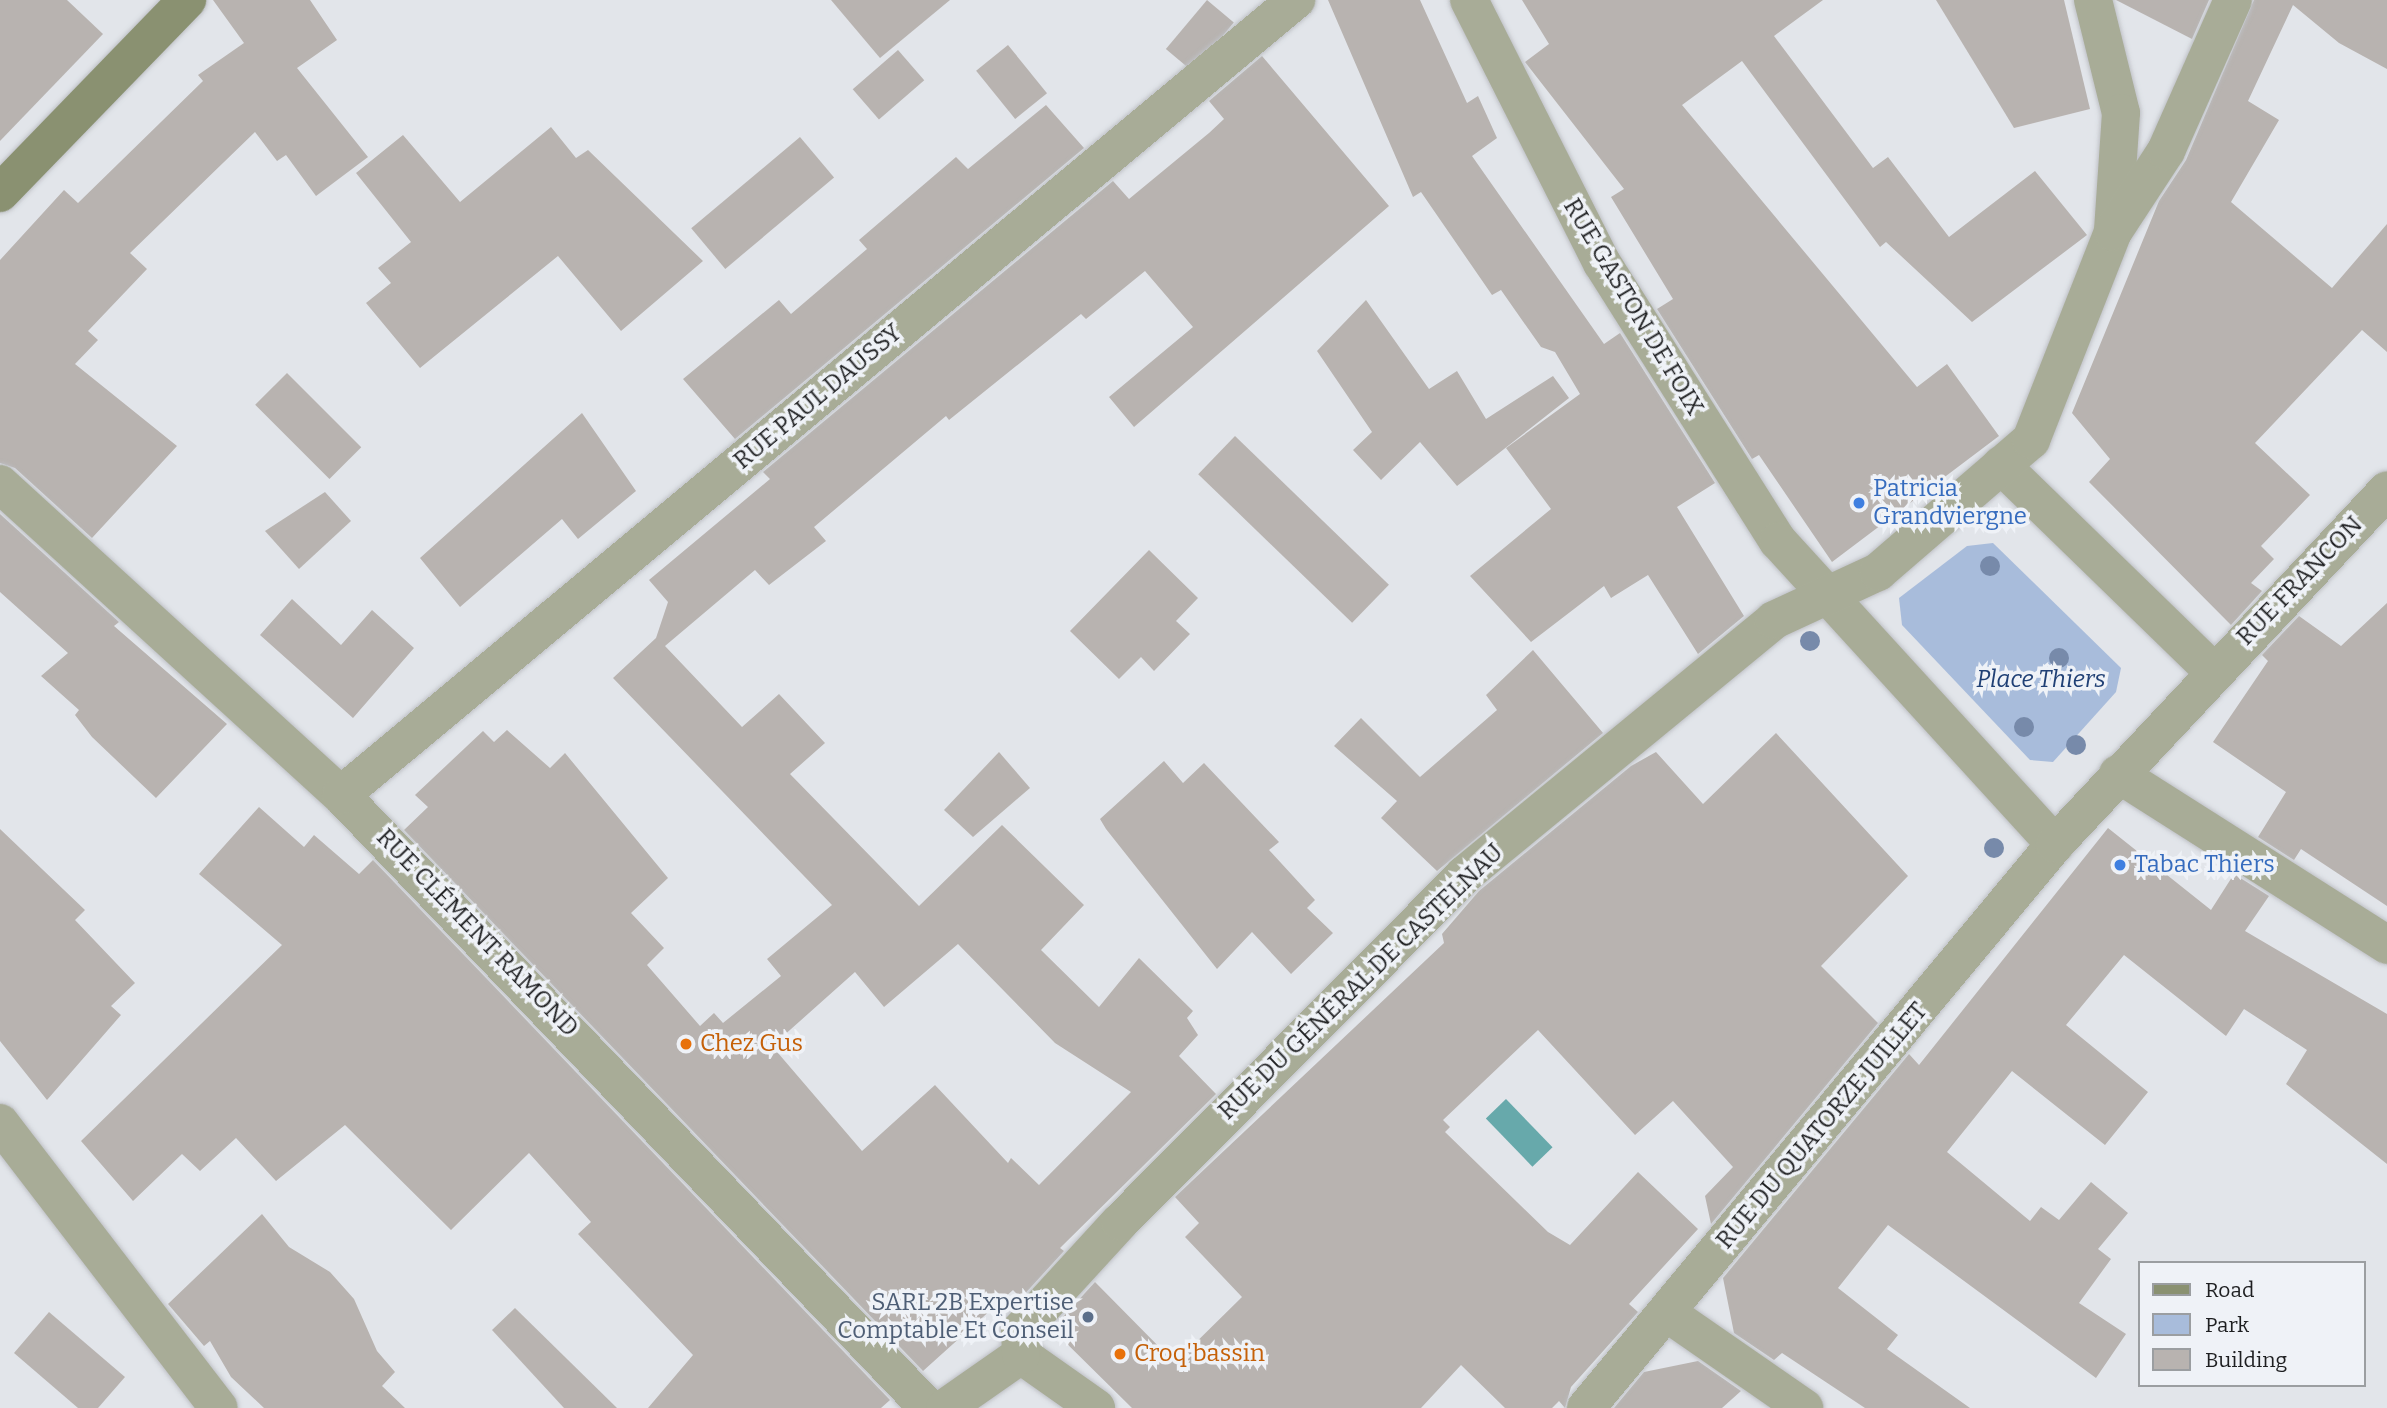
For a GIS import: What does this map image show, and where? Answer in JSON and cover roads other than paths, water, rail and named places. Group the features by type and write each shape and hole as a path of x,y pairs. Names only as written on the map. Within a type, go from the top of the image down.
{"main road":[{"path":"0,194 187,0"}],"street":[{"name":"RUE PAUL DAUSSY","path":"341,795 1296,0"},
{"name":"RUE GASTON DE FOIX","path":"1469,0 1602,263 1778,541 1824,598"},
{"path":"2093,0 2121,113 2113,232"},
{"path":"2001,465 2213,671 2055,844 1824,598 1878,572 2001,465 2031,440 2113,232 2166,152 2233,0"},
{"name":"RUE CLÉMENT RAMOND","path":"0,484 341,795 928,1408"},
{"name":"RUE FRANCON","path":"2213,671 2387,490"},
{"name":"RUE DU GÉNÉRAL DE CASTELNAU","path":"1021,1355 1020,1331 1120,1222 1464,875 1774,620 1824,598"},
{"path":"2118,774 2387,944"},
{"name":"RUE DU QUATORZE JUILLET","path":"1586,1408 2055,844"},
{"path":"0,1122 219,1408"},
{"path":"1667,1313 1804,1408"},
{"path":"945,1408 1021,1355 1096,1408"}],"place":[{"name":"Patricia Grandviergne","path":"1859,503"},
{"name":"Tabac Thiers","path":"2120,865"},
{"name":"Chez Gus","path":"686,1044"},
{"name":"SARL 2B Expertise Comptable Et Conseil","path":"1088,1317"},
{"name":"Croq'bassin","path":"1120,1354"}],"park label":[{"name":"Place Thiers","path":"2041,680"}]}
